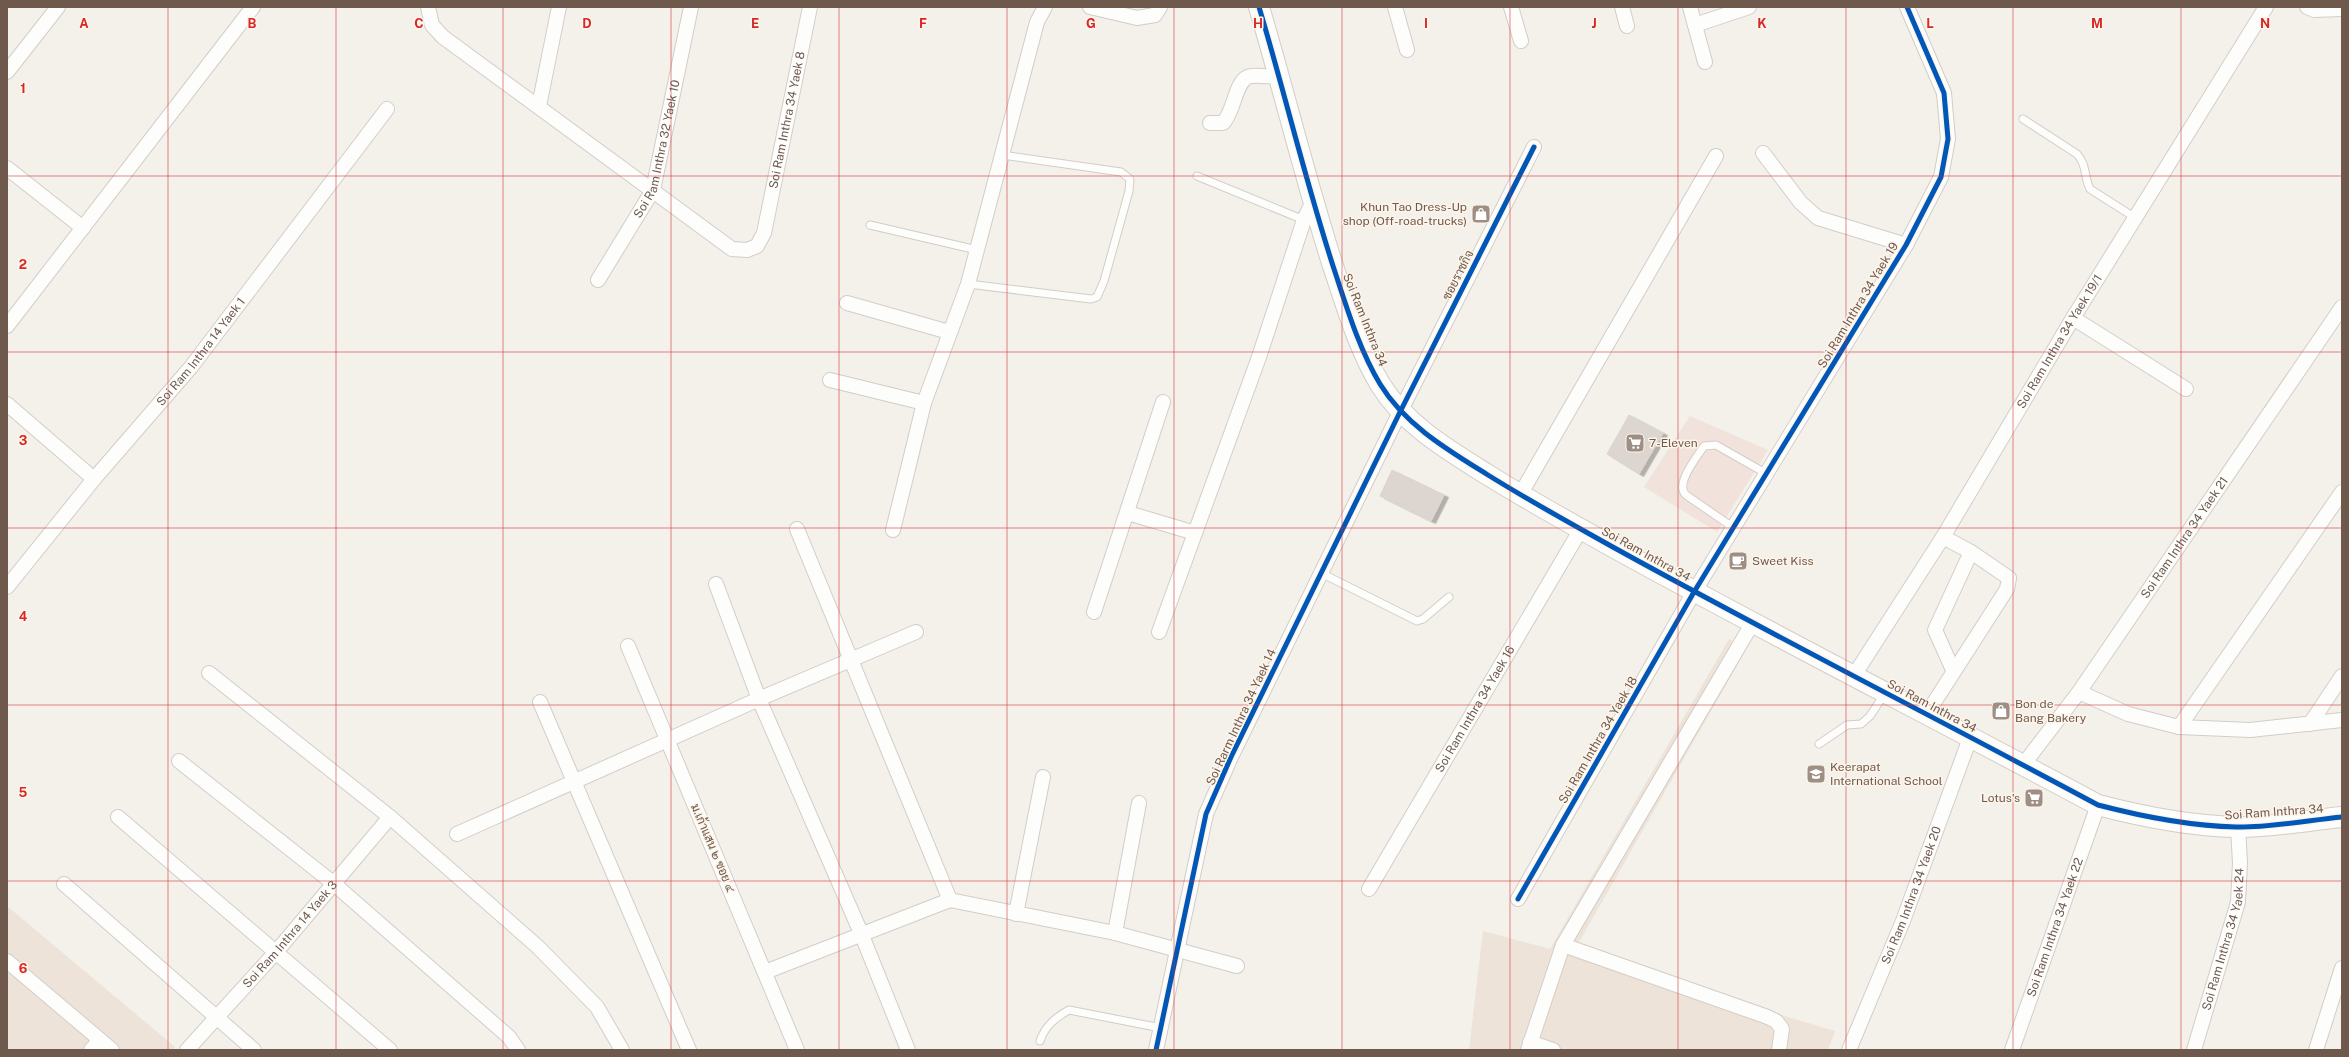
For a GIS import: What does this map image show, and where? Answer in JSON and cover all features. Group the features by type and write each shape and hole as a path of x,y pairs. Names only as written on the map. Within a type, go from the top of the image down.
{"street":[{"path":"7,72 58,7"},
{"path":"7,326 254,7"},
{"path":"428,7 432,25 443,37 653,190"},
{"path":"539,106 559,7"},
{"name":"Soi Ram Inthra 32 Yaek 10","path":"598,280 653,190 691,7"},
{"name":"Soi Ram Inthra 34 Yaek 8","path":"653,190 732,249 747,250 757,246 764,233 810,7"},
{"path":"893,530 924,403 968,284 1037,22 1046,7"},
{"path":"1090,7 1138,18 1155,15 1160,7"},
{"name":"Soi Ram Inthra 34","path":"1259,7 1280,77 1308,212 1366,358 1381,385 1400,412 1427,435 1520,495 1752,624 1970,738 2023,764 2098,805 2149,818 2192,825 2238,827 2342,817"},
{"path":"1395,7 1407,50"},
{"path":"1511,7 1521,41"},
{"path":"1622,7 1627,26"},
{"path":"1690,7 1705,62"},
{"path":"1695,25 1749,7"},
{"name":"Soi Ram Inthra 34 Yaek 19","path":"1694,592 1906,245 1941,177 1948,139 1944,93 1907,7"},
{"name":"Soi Ram Inthra 34 Yaek 19/1","path":"1854,677 1943,537 2134,217 2266,7"},
{"path":"2307,7 2314,10 2342,9"},
{"path":"1210,123 1223,123 1230,117 1242,81 1250,76 1280,77"},
{"name":"Soi Ram Inthra 14 Yaek 1","path":"7,587 94,479 191,367 387,109"},
{"name":"ซอยราชกิจ","path":"1400,412 1534,147"},
{"path":"1763,153 1801,203 1818,218 1906,245"},
{"path":"1520,495 1716,156"},
{"path":"7,168 83,228"},
{"path":"1158,632 1259,357 1308,212"},
{"path":"847,303 949,332"},
{"name":"Soi Ram Inthra 34 Yaek 21","path":"2023,764 2079,692 2342,307"},
{"path":"2073,318 2186,389"},
{"path":"830,380 924,403"},
{"path":"1094,612 1128,513 1163,402"},
{"path":"7,404 94,479"},
{"name":"Soi Rarm Inthra 34 Yaek 14","path":"1156,1050 1206,814 1231,757 1400,412"},
{"path":"2179,727 2342,492"},
{"path":"1128,513 1195,533"},
{"path":"797,529 852,659 950,900"},
{"name":"Soi Ram Inthra 34 Yaek 16","path":"1370,889 1581,529"},
{"path":"1926,715 1953,670 2007,589 2010,581 2009,578 1971,552 1943,537"},
{"path":"1953,670 1935,630 1971,552"},
{"path":"716,584 759,699 861,933 908,1050"},
{"name":"Soi Ram Inthra 34 Yaek 18","path":"1518,899 1694,592"},
{"path":"1553,1050 1529,1046 1563,945 1752,624"},
{"path":"457,834 668,741 759,699 916,632"},
{"name":"ม.เก้าแสน ๒ ซอย ๔","path":"628,646 797,1050"},
{"path":"209,673 390,816 538,946 597,1007 622,1050"},
{"path":"2310,724 2342,676"},
{"path":"2079,692 2128,714 2179,727 2250,730 2342,720"},
{"path":"540,702 689,1050"},
{"name":"Soi Ram Inthra 34 Yaek 20","path":"1849,1050 1903,921 1970,738"},
{"path":"179,762 333,883 509,1037 518,1050"},
{"path":"1016,914 1043,777"},
{"path":"1115,934 1139,803"},
{"name":"Soi Ram Inthra 34 Yaek 22","path":"2012,1050 2098,805"},
{"name":"Soi Ram Inthra 14 Yaek 3","path":"187,1050 276,952 390,816"},
{"path":"118,817 390,1050"},
{"name":"Soi Ram Inthra 34 Yaek 24","path":"2199,1049 2238,902 2240,885 2238,827"},
{"path":"64,884 218,1016 254,1050"},
{"path":"765,972 861,933 950,900 1115,934 1237,966"},
{"path":"1563,945 1776,1021 1782,1029 1779,1050"},
{"path":"7,962 96,1045 112,1050"},
{"path":"2316,1050 2342,968"}],"lane":[{"path":"2023,119 2077,154 2083,161 2090,189 2134,217"},
{"path":"968,284 1091,299 1097,297 1104,281 1129,191 1130,179 1121,172 1002,155"},
{"path":"1197,176 1308,212"},
{"path":"870,225 977,250"},
{"path":"1734,528 1686,495 1682,489 1683,480 1704,446 1708,444 1716,445 1767,474"},
{"path":"1321,573 1417,621 1423,619 1449,597"},
{"path":"1819,744 1847,725 1861,724 1870,716 1885,693"},
{"path":"1040,1041 1044,1029 1058,1016 1069,1010 1161,1028"}],"shaded area":[{"path":"1690,416 1768,450 1717,532 1644,487"},
{"path":"1729,639 1746,650 1575,949 1657,978 1835,1031 1828,1050 1469,1050 1483,931 1550,949"},
{"path":"7,906 175,1047 172,1050 7,1050"}],"building":[{"name":"7-Eleven","path":"1629,415 1663,433 1639,474 1607,454"},
{"path":"1392,470 1444,495 1431,521 1380,496"}],"cycle path":[{"path":"1259,7 1324,237 1354,328 1373,371 1390,399 1428,436 1503,484 1611,546 1732,612 2098,805 2167,820 2201,825 2236,827 2289,824 2342,817"},
{"path":"1518,899 1694,592 1906,245 1941,177 1948,139 1944,93 1907,7"},
{"path":"1156,1050 1206,814 1231,757 1400,412 1534,147"}],"place":[{"name":"Khun Tao Dress-Up shop (Off-road-trucks)","path":"1481,214"},
{"name":"7-Eleven","path":"1635,443"},
{"name":"Sweet Kiss","path":"1738,561"},
{"name":"Bon de Bang Bakery","path":"2001,711"},
{"name":"Keerapat International School","path":"1816,774"},
{"name":"Lotus's","path":"2034,798"}]}
